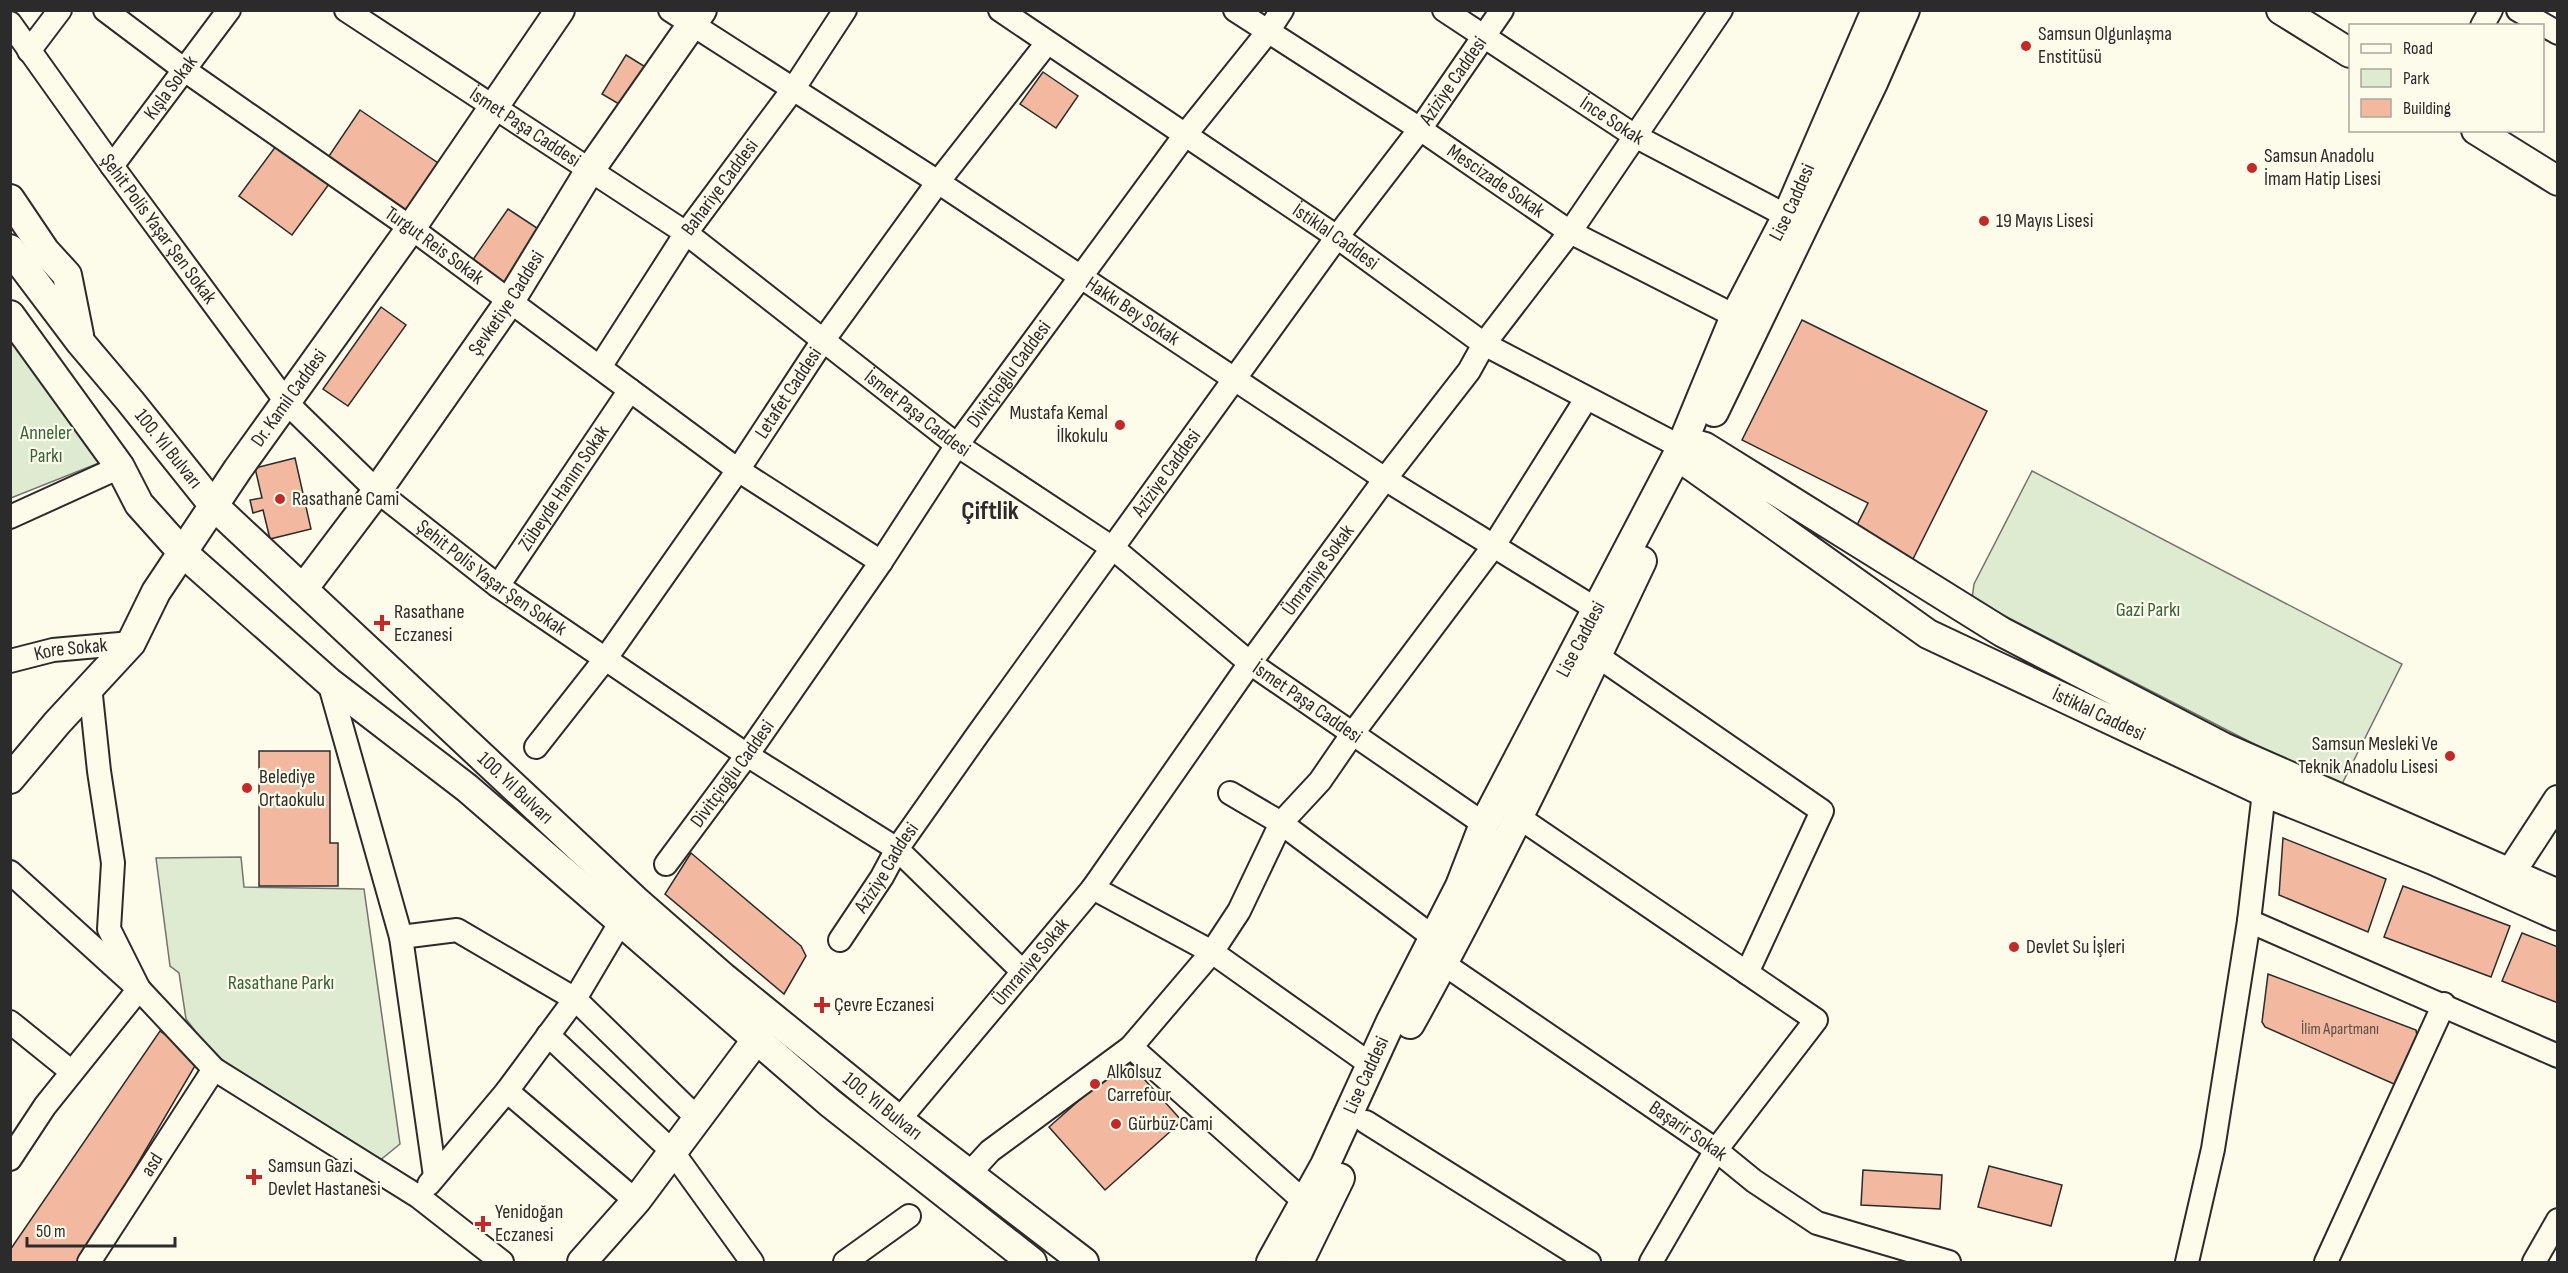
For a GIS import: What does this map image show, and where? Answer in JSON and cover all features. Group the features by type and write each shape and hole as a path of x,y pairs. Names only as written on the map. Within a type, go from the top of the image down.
{"main road":[{"name":"Dr. Kamil Caddesi","path":"10,779 90,686 131,643 156,592 182,552 411,228 560,10"},
{"name":"Lise Caddesi","path":"1299,1263 1366,1122 1402,1039 1444,964 1578,697 1689,452 1873,83 1905,10"},
{"path":"2281,10 2349,53"},
{"name":"Lise Caddesi","path":"1271,1263 1306,1203 1370,1064 1460,886 1484,824 1596,609 1689,452 1735,316 1786,216 1874,11"},
{"name":"Şevketiye Caddesi","path":"303,589 376,491 510,301 688,15"},
{"path":"2479,132 2558,181"},
{"path":"10,199 45,251 67,275 81,343"},
{"name":"100. Yıl Bulvarı","path":"10,249 81,343 130,400 214,506 635,900 723,977 899,1120 1084,1263"},
{"name":"100. Yıl Bulvarı","path":"10,315 120,467 139,504 182,552 329,682 467,788 830,1103 1032,1263"},
{"name":"İstiklal Caddesi","path":"1689,452 1928,634 2264,792 2433,860 2558,916"},
{"name":"İstiklal Caddesi","path":"1689,452 1735,465 2002,632 2223,747 2558,894"},
{"path":"2511,872 2558,800"},
{"path":"582,1263 636,1201 757,1039"}],"street":[{"path":"29,51 60,10"},
{"name":"Turgut Reis Sokak","path":"105,10 186,71 411,228 738,470 881,561"},
{"name":"Kışla Sokak","path":"112,166 186,71 229,10"},
{"name":"İsmet Paşa Caddesi","path":"346,10 686,233 822,342 957,445 1114,549 1250,663 1484,824"},
{"name":"Bahariye Caddesi","path":"600,367 686,233 794,88 845,10"},
{"name":"İstiklal Caddesi","path":"1000,10 1337,237 1484,344 1689,452"},
{"name":"Mescizade Sokak","path":"1235,10 1420,129 1570,232 1735,316"},
{"name":"Divitçioğlu Caddesi","path":"666,864 747,755 881,561 957,445 1185,135 1268,33 1282,10"},
{"name":"İnce Sokak","path":"1444,10 1635,136 1786,216"},
{"name":"Aziziye Caddesi","path":"840,940 882,878 897,849 1235,377 1337,237 1420,129 1502,10"},
{"name":"Ümraniye Sokak","path":"899,1120 1093,888 1250,663 1385,479 1468,371 1484,344 1570,232 1721,10"},
{"path":"2483,24 2491,10"},
{"path":"2518,10 2542,24"},
{"name":"Hakkı Bey Sokak","path":"688,15 794,88 1235,377 1385,479 1596,609"},
{"name":"Şehit Polis Yaşar Şen Sokak","path":"10,24 287,403 376,491 498,586 747,755 897,849 1023,972"},
{"path":"2544,25 2558,33"},
{"name":"Letafet Caddesi","path":"536,747 606,658 738,470 822,342 938,182 1047,43"},
{"name":"Zübeyde Hanım Sokak","path":"498,586 630,390"},
{"path":"969,1174 990,1151 1131,1047 1212,952 1239,911 1281,824 1320,781 1353,733 1492,547 1586,399"},
{"path":"10,517 120,467"},
{"name":"Kore Sokak","path":"10,661 52,650 131,643"},
{"path":"1596,655 1822,811 1747,973"},
{"path":"329,682 401,937 435,1176"},
{"path":"90,686 99,771 113,863 110,929 139,989"},
{"path":"2187,1263 2213,1149 2249,921 2264,792"},
{"path":"1230,793 1281,824 1434,937 1444,964"},
{"path":"1517,816 1816,1020 1716,1150 1651,1263"},
{"path":"10,872 139,989 214,1069 419,1197 502,1263"},
{"path":"1093,888 1212,952 1370,1064"},
{"path":"2249,921 2444,1004 2558,1056"},
{"path":"419,1197 507,1091 575,999 620,923"},
{"path":"401,937 457,930 575,999 697,1118"},
{"name":"Başarir Sokak","path":"1444,964 1716,1150 1754,1181 1817,1223 1949,1263"},
{"path":"10,1159 45,1106 139,989"},
{"path":"2326,1263 2444,1004"},
{"path":"10,1022 72,1072"},
{"path":"548,1035 672,1151 752,1263"},
{"path":"1131,1047 1306,1203"},
{"name":"asd","path":"89,1263 214,1069"},
{"path":"507,1091 636,1201"},
{"path":"1366,1122 1589,1263"},
{"path":"845,1263 909,1216"},
{"path":"2534,1263 2558,1220"}],"green space":[{"name":"Anneler Parkı","path":"10,337 104,461 11,498 10,498"},
{"name":"Gazi Parkı","path":"2032,471 2402,664 2340,788 1972,599 1974,584"},
{"name":"Rasathane Parkı","path":"241,857 244,887 364,889 400,1144 379,1161 215,1057 186,1019 179,973 170,966 156,858"}],"building":[{"path":"626,55 652,71 629,110 602,94"},
{"path":"1043,72 1078,96 1056,128 1020,104"},
{"path":"360,110 441,165 407,214 327,159"},
{"path":"279,142 332,180 292,235 239,196"},
{"path":"508,209 540,230 504,283 472,261"},
{"path":"381,307 406,325 348,406 323,389"},
{"path":"1802,320 1987,411 1913,559 1854,531 1868,503 1742,440"},
{"name":"Rasathane Cami","path":"295,458 311,529 270,539 263,510 253,513 250,500 262,498 255,468"},
{"path":"259,751 330,751 330,843 338,843 338,886 259,886"},
{"path":"2283,838 2386,879 2368,932 2279,895"},
{"path":"691,853 801,946 806,956 784,994 665,894"},
{"path":"2403,886 2510,926 2491,977 2384,937"},
{"path":"2522,933 2558,947 2558,1003 2502,981"},
{"path":"2268,974 2416,1030 2417,1036 2394,1084 2265,1027 2262,1022"},
{"path":"160,1031 199,1059 80,1262 10,1262 10,1250"},
{"name":"Gürbüz Cami","path":"1126,1059 1182,1121 1105,1190 1049,1127"},
{"path":"1989,1166 2062,1185 2051,1226 1978,1207"},
{"path":"1863,1170 1942,1175 1940,1209 1861,1205"}],"place":[{"name":"Samsun Olgunlaşma Enstitüsü","path":"2026,46"},
{"name":"Samsun Anadolu İmam Hatip Lisesi","path":"2252,168"},
{"name":"19 Mayıs Lisesi","path":"1984,221"},
{"name":"Mustafa Kemal İlkokulu","path":"1120,425"},
{"name":"Rasathane Cami","path":"280,499"},
{"name":"Rasathane Eczanesi","path":"382,623"},
{"name":"Samsun Mesleki Ve Teknik Anadolu Lisesi","path":"2450,756"},
{"name":"Belediye Ortaokulu","path":"247,788"},
{"name":"Devlet Su İşleri","path":"2014,947"},
{"name":"Çevre Eczanesi","path":"822,1005"},
{"name":"Alkolsuz Carrefour","path":"1095,1084"},
{"name":"Gürbüz Cami","path":"1116,1124"},
{"name":"Samsun Gazi Devlet Hastanesi","path":"254,1177"},
{"name":"Yenidoğan Eczanesi","path":"483,1224"}],"district":[{"name":"Çiftlik","path":"990,511"}]}
